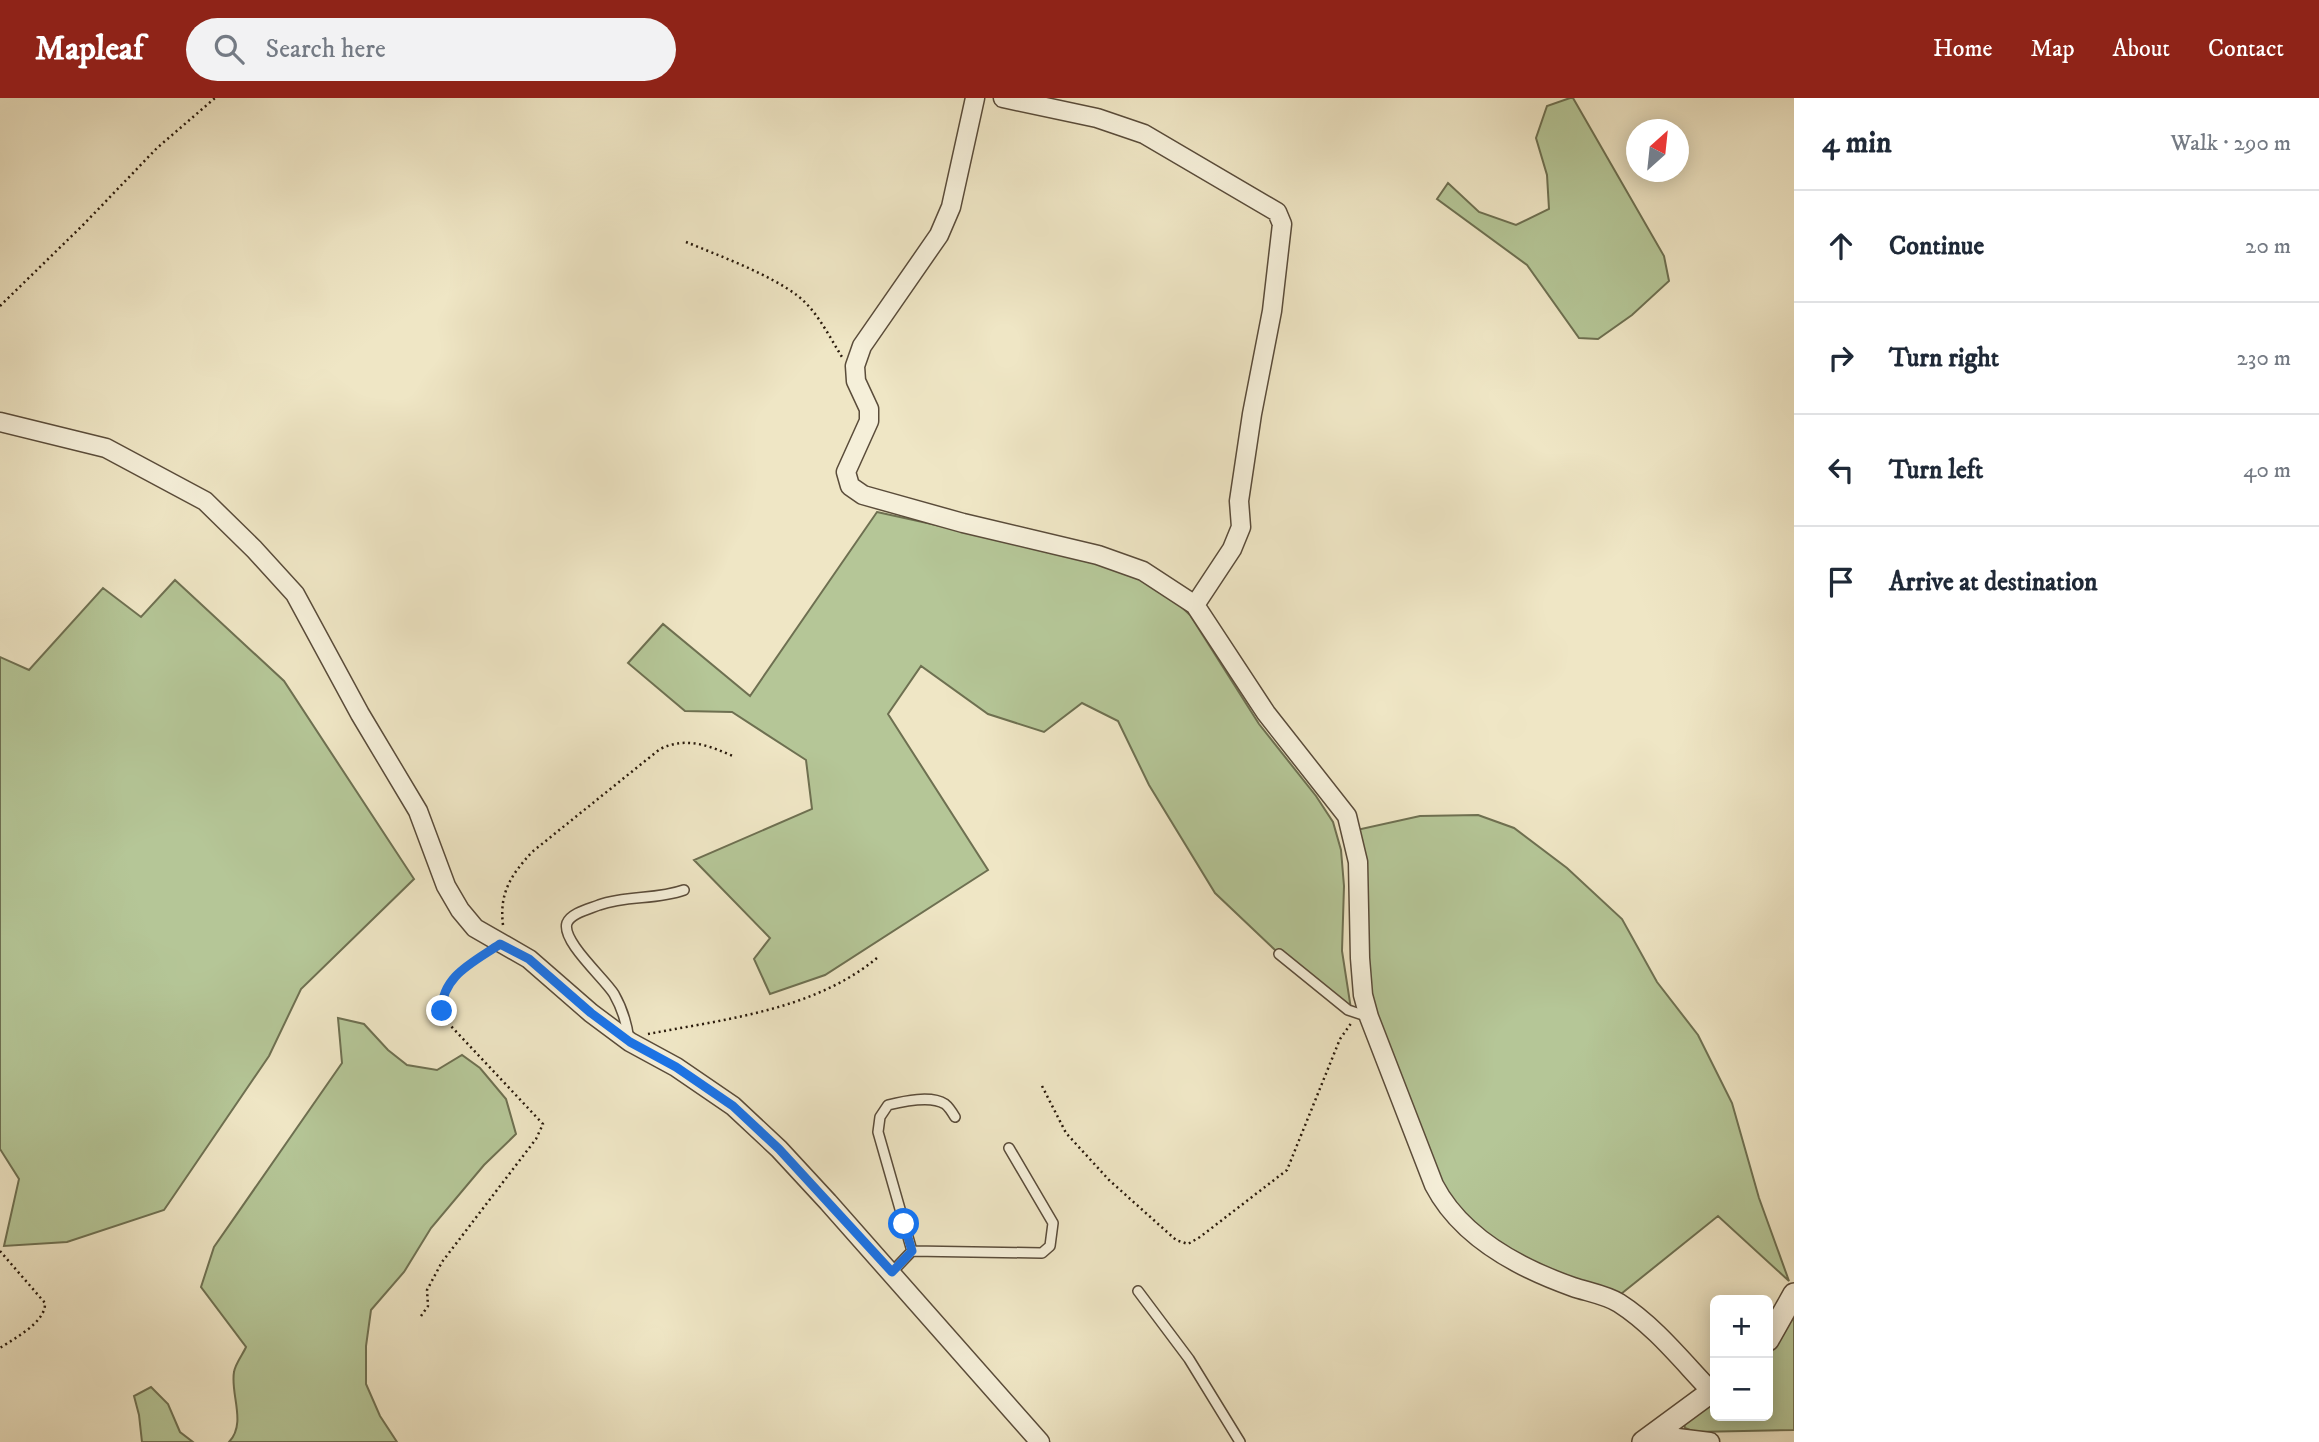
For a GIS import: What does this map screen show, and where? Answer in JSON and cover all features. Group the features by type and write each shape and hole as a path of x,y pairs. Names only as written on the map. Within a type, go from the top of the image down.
{"street":[{"path":"975,98 951,207 939,235 862,345 855,366 856,381 869,409 869,421 846,472 850,486 863,495 963,523 1098,555 1143,571 1195,605 1266,713 1347,816 1359,862 1363,995 1434,1185 1444,1203 1488,1246 1531,1269 1572,1287 1615,1301 1626,1308 1710,1387"},
{"path":"1003,98 1097,118 1144,134 1264,202 1277,212 1282,224 1272,312 1252,414 1239,501 1241,527 1232,549 1195,605"},
{"path":"0,422 106,448 205,501 254,549 296,594 360,713 418,811 446,886 460,910 475,928 529,959 591,1013 630,1042 676,1067 733,1106 779,1149 892,1272 1040,1442"},
{"path":"1773,1330 1794,1294"},
{"path":"1648,1438 1710,1394"},
{"path":"1648,1438 1710,1442"}],"lane":[{"path":"630,1042 627,1023 614,994 571,940 566,928 568,920 600,905 626,897 670,895 684,890"},
{"path":"1279,954 1348,1010 1369,1017"},
{"path":"912,1251 878,1132 880,1117 888,1105 922,1100 938,1101 947,1105 955,1117"},
{"path":"892,1272 912,1251 1042,1254 1050,1246 1054,1234 1053,1223 1009,1149"},
{"path":"1138,1291 1189,1359 1240,1442"}],"path":[{"path":"0,306 157,148 215,98"},
{"path":"686,242 748,268 798,296 818,319 856,381"},
{"path":"421,1316 428,1307 427,1290 442,1262 536,1139 543,1124 450,1026 442,1011 442,997 448,984 500,944 504,931 502,898 515,871 532,852 660,748 671,744 700,743 735,757"},
{"path":"630,1042 637,1036 814,997 859,973 877,958"},
{"path":"1042,1086 1066,1133 1096,1167 1176,1240 1188,1244 1287,1170 1340,1039 1353,1021 1369,1017"},
{"path":"0,1251 45,1303 46,1310 0,1348"}],"green space":[{"path":"1573,98 1664,256 1669,281 1632,315 1598,339 1579,338 1527,265 1437,199 1448,183 1479,212 1516,225 1549,209 1547,175 1536,138 1547,106"},
{"path":"877,512 1068,554 1125,571 1166,592 1190,615 1259,724 1316,796 1333,822 1341,850 1344,886 1342,951 1351,1009 1275,950 1215,893 1149,785 1118,721 1082,703 1044,732 988,714 921,666 888,714 988,870 825,975 770,994 754,959 770,938 694,860 812,809 806,760 732,712 685,711 628,663 663,624 750,696"},
{"path":"175,580 284,681 414,879 301,989 269,1056 164,1210 67,1242 4,1246 19,1179 0,1149 0,657 29,670 103,588 141,617"},
{"path":"1478,815 1514,828 1567,868 1622,919 1657,982 1698,1035 1732,1103 1759,1198 1789,1281 1718,1216 1621,1294 1581,1286 1541,1268 1461,1216 1430,1173 1374,1028 1352,831 1420,816"},
{"path":"338,1018 364,1024 388,1050 407,1065 437,1070 462,1055 480,1068 506,1099 516,1134 484,1165 431,1228 404,1272 371,1310 366,1346 366,1384 380,1416 397,1442 229,1442 237,1426 234,1372 246,1347 201,1287 214,1247 342,1063"},
{"path":"1794,1312 1794,1430 1695,1432 1685,1428 1683,1420 1710,1401 1710,1421 1773,1421 1773,1344"},
{"path":"151,1387 168,1404 180,1432 193,1442 142,1442 134,1396"}],"route":[{"path":"442,1011 442,997 448,984 474,961 500,944 529,959 591,1013 630,1042 676,1067 733,1106 779,1149 892,1272 912,1251 904,1224"}]}
